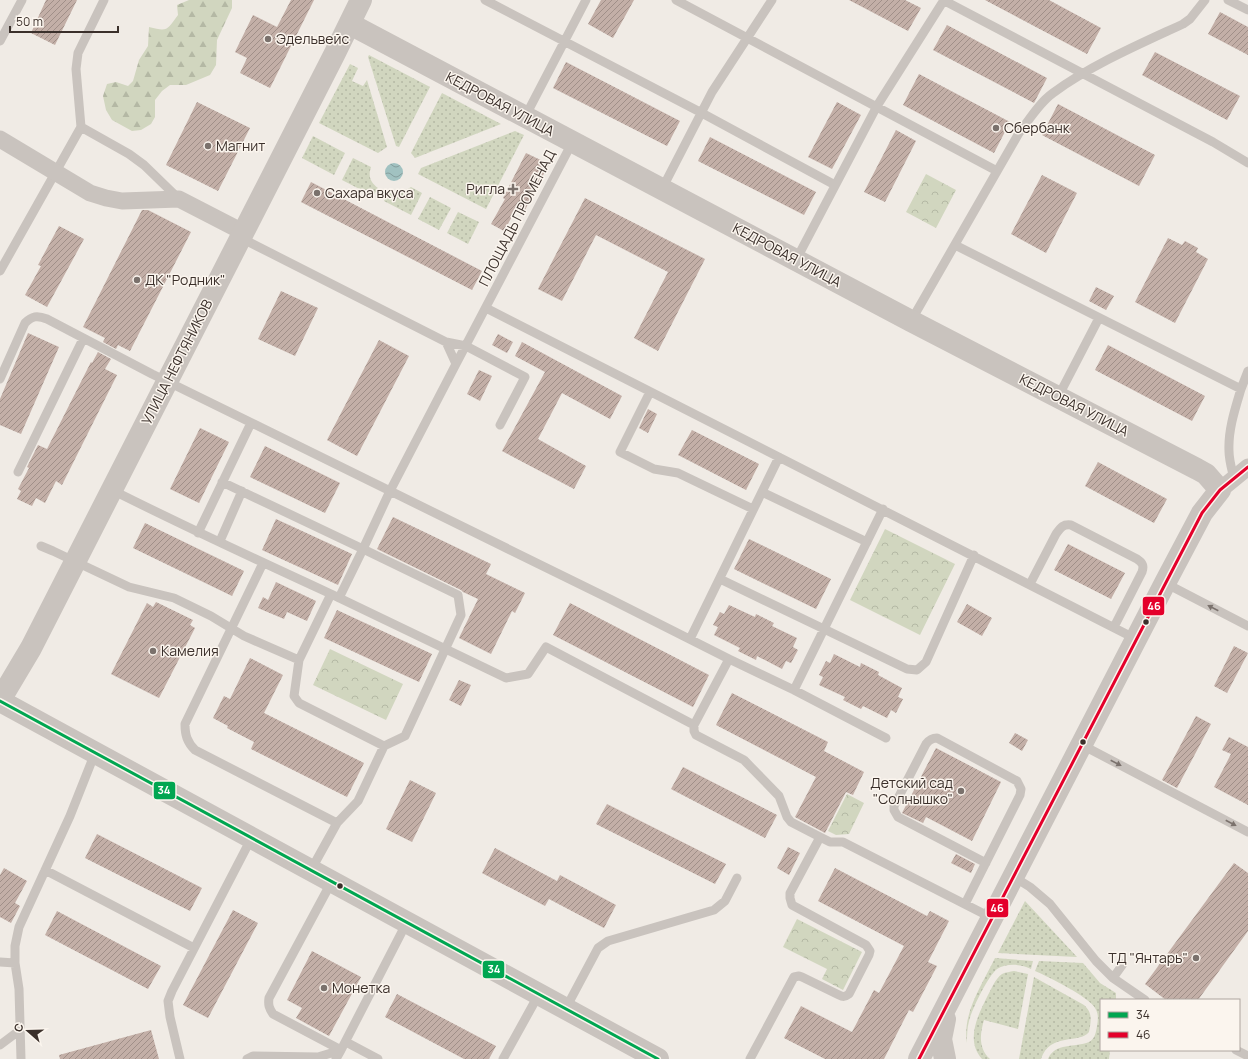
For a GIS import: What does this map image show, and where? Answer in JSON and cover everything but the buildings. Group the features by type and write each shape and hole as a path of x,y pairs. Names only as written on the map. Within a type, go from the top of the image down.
{"street":[{"name":"УЛИЦА НЕФТЯНИКОВ","path":"0,701 31,648 76,561 361,0"},
{"name":"КЕДРОВАЯ УЛИЦА","path":"350,24 911,321 1201,471 1210,478 1227,484"},
{"path":"0,139 90,193 106,198 122,200 179,199 242,235"},
{"path":"919,1059 1202,513 1227,484 1248,467"},
{"path":"0,701 658,1059"},
{"path":"945,1059 941,1040 949,1002"}],"lane":[{"path":"0,41 22,0"},
{"path":"0,271 81,127 76,69 78,53 104,0"},
{"path":"485,0 700,112 835,185"},
{"path":"525,117 586,0"},
{"path":"676,0 877,106 997,172"},
{"path":"662,189 700,112 772,0"},
{"path":"796,260 877,106 944,0 1213,142 1248,164"},
{"path":"911,321 1019,133 1034,112 1052,94 1083,74 1119,54 1183,24 1205,0"},
{"path":"1228,0 1248,10"},
{"path":"81,127 144,165 179,199"},
{"name":"ПЛОЩАДЬ ПРОМЕНАД","path":"384,746 299,703 294,696 299,660 363,549 390,491 573,141"},
{"path":"242,235 446,342 466,346 525,377 500,425"},
{"path":"955,245 1241,389"},
{"path":"486,308 974,555 1136,639"},
{"path":"0,379 25,323 30,318 41,316 83,339 250,423 794,690 886,738"},
{"path":"1058,397 1100,318"},
{"path":"18,472 83,339"},
{"path":"446,342 456,364"},
{"path":"1227,484 1229,442 1236,406 1248,371"},
{"path":"650,392 620,452 654,469 678,473 753,510"},
{"path":"198,533 250,423"},
{"path":"690,639 779,457"},
{"path":"222,482 458,595 461,615 405,736 384,746 358,801 337,823 311,870"},
{"path":"112,490 198,533 220,541 506,678 528,674 546,647 694,725"},
{"path":"220,541 242,491"},
{"path":"762,492 867,542"},
{"path":"794,690 883,509"},
{"path":"1030,584 1060,527 1066,524 1071,525 1138,559 1144,566 1142,572 1114,627"},
{"path":"41,546 129,587 174,598 210,616 244,636 299,660"},
{"path":"720,580 907,669 917,670 926,662 974,555"},
{"path":"263,562 185,724 185,734 189,744 195,750 337,823"},
{"path":"1165,583 1248,626"},
{"path":"729,659 694,725 696,735 744,760 779,796 787,817 791,822 830,842 843,842 993,918"},
{"path":"964,904 986,862 1020,795 1021,789 1017,781 937,738 933,738 926,744 894,806 894,810 898,817 986,862"},
{"path":"1082,745 1248,832"},
{"path":"21,1059 19,989 15,963 15,946 19,927 70,816 95,753"},
{"path":"180,1059 170,1017 168,1001 252,837"},
{"path":"750,1059 794,977 802,977 842,997 846,996 849,994 869,955 870,951 866,945 792,905 790,893 820,837"},
{"path":"45,870 194,948"},
{"path":"1014,877 1030,887 1050,904 1096,961 1113,978 1144,999"},
{"path":"566,1008 598,948 608,941 714,910 725,901 738,878"},
{"path":"332,881 269,998 268,1004 269,1009 273,1014 341,1050"},
{"path":"336,1059 407,922"},
{"path":"0,962 15,963"},
{"path":"1113,978 1123,964"},
{"path":"504,1059 539,994"},
{"path":"0,1045 20,1030"},
{"path":"346,1042 378,1059"},
{"path":"247,1059 253,1056 318,1057 341,1050"},
{"path":"1238,1051 1248,1056"}],"green space":[{"path":"189,0 232,0 232,8 217,40 216,65 210,75 186,85 170,85 162,91 155,100 155,117 151,124 141,130 132,131 112,120 106,110 103,96 107,84 116,82 128,86 133,81 139,60 148,46 149,27 164,29 169,27 178,15 177,5"},
{"path":"369,55 430,87 399,147 396,146 368,57"},
{"path":"350,64 358,68 352,81 363,86 367,80 387,147 378,153 319,123"},
{"path":"442,93 501,124 415,158 411,153"},
{"path":"515,131 524,135 486,209 418,174 421,168"},
{"path":"313,136 345,153 334,175 302,158"},
{"path":"353,158 371,167 370,179 378,188 373,196 342,180"},
{"path":"926,174 956,190 936,228 906,212"},
{"path":"411,187 422,193 411,215 384,201 388,193 401,193"},
{"path":"430,197 451,208 439,230 418,219"},
{"path":"458,212 479,222 468,244 447,233"},
{"path":"885,529 955,564 920,635 850,600"},
{"path":"330,649 403,684 386,720 313,685"},
{"path":"847,794 864,803 849,834 836,835 828,831"},
{"path":"1025,901 1077,957 998,953"},
{"path":"797,919 862,952 843,990 822,979 827,969 783,947"},
{"path":"995,958 1033,961 1031,969 1018,965 1010,965 1001,967 993,973 981,993 971,1016 968,1026 967,1043 966,1032 967,1021 970,1010"},
{"path":"1039,961 1083,963 1100,983 1116,993 1116,999 1100,999 1100,1051 1110,1051 1109,1059 1048,1059 1055,1050 1066,1046 1084,1044 1091,1041 1096,1033 1098,1017 1095,1008 1085,998 1059,982 1035,971"},
{"path":"1014,971 1028,974 1018,1029 984,1020 981,1041 983,1050 990,1059 982,1059 974,1044 977,1019 997,978 1006,972"},
{"path":"1034,977 1087,1008 1091,1021 1089,1032 1085,1035 1051,1045 1045,1051 1041,1059 1019,1059"}],"water":[{"path":"390,163 398,163 403,168 401,179 398,181 390,181 385,176 385,168"}],"transit line":[{"name":"46","path":"919,1059 1202,513 1220,490 1248,467"},
{"name":"34","path":"0,701 658,1059"}],"place":[{"name":"Эдельвейс","path":"268,39"},
{"name":"Сбербанк","path":"996,128"},
{"name":"Магнит","path":"208,146"},
{"name":"Ригла","path":"513,189"},
{"name":"Сахара вкуса","path":"317,193"},
{"name":"ДК \"Родник\"","path":"137,280"},
{"name":"Камелия","path":"153,651"},
{"name":"Детский сад \"Солнышко\"","path":"961,791"},
{"name":"ТД \"Янтарь\"","path":"1196,958"},
{"name":"Монетка","path":"324,988"}]}
